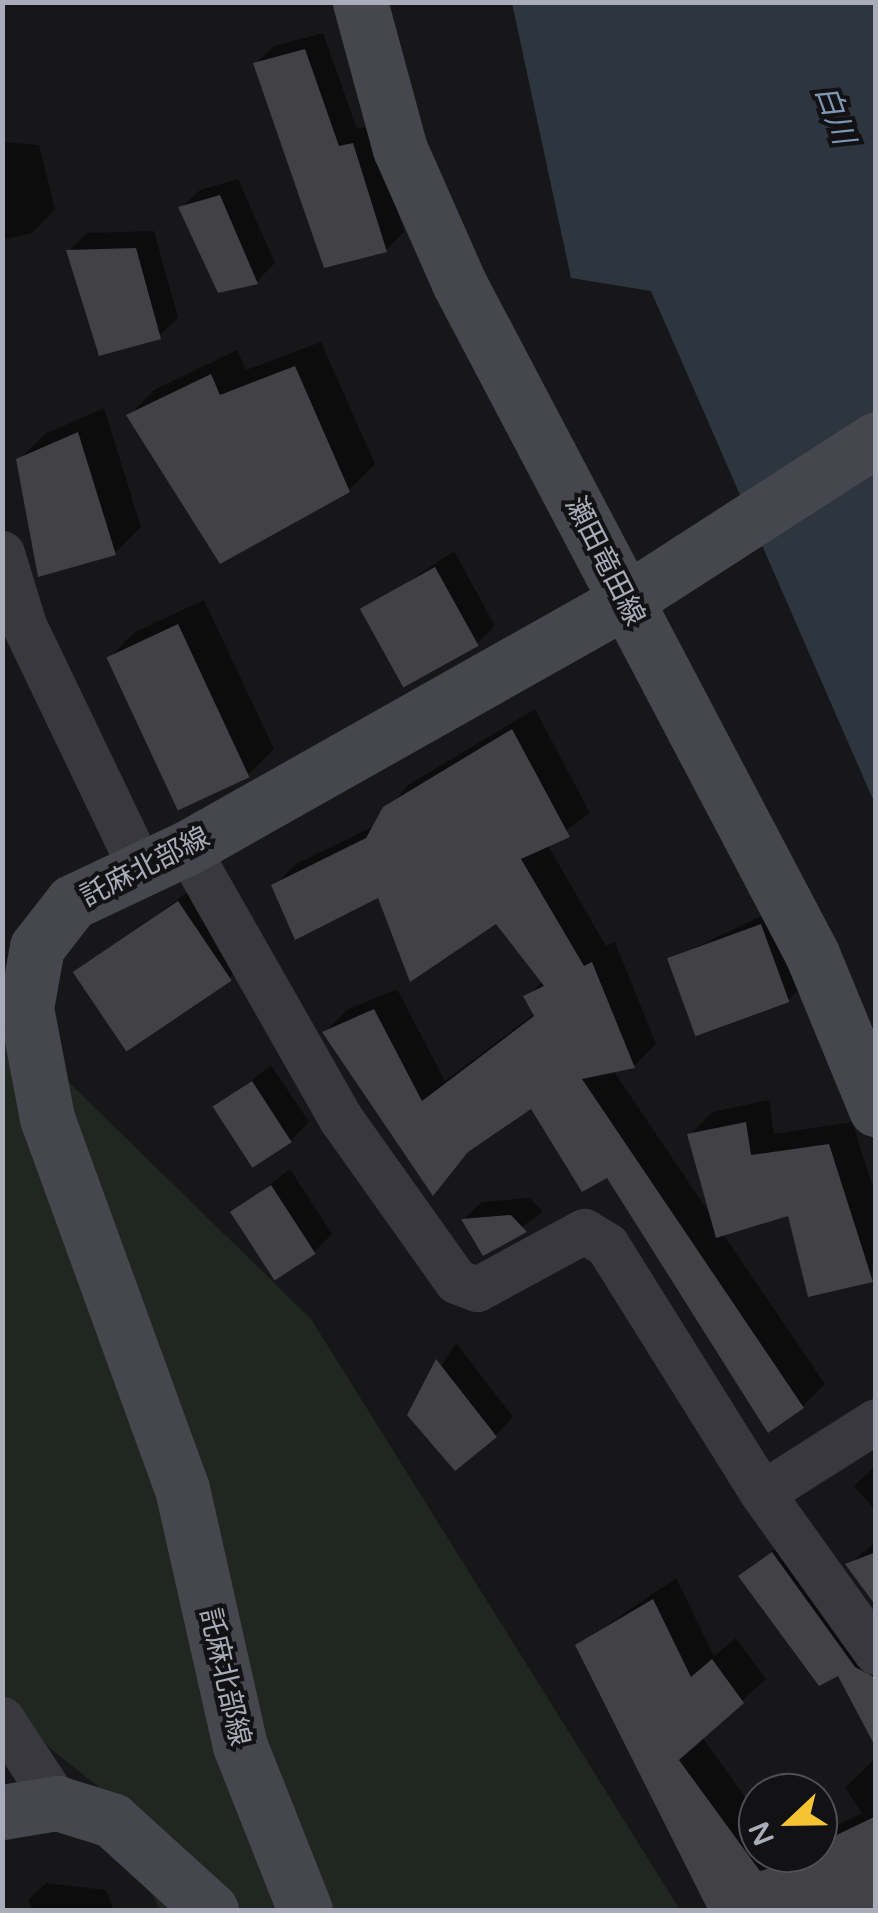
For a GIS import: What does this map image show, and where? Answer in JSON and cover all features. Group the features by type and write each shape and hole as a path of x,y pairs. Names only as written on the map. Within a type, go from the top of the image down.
{"main road":[{"name":"瀬田竜田線","path":"360,2 414,183 625,601 812,954 876,1109"},
{"name":"託麻北部線","path":"305,1910 240,1746 182,1488 32,1066 26,1008 36,947 72,902 164,857 625,601 712,541 876,439"},
{"path":"2,1812 57,1803 112,1820 205,1906"}],"street":[{"path":"2,552 24,625 164,857 456,1281 477,1289 584,1231 607,1245 762,1493 876,1652"},
{"path":"762,1493 876,1421"},
{"path":"2,1719 57,1803"}],"shaded area":[{"path":"2,1017 311,1319 680,1910 160,1910 100,1788 3,1711"}],"water":[{"name":"白川","path":"512,3 875,3 875,804 651,291 571,278"}],"building":[{"path":"305,49 339,146 353,143 387,252 324,268 253,63"},
{"path":"220,195 258,284 218,293 178,207"},
{"path":"136,248 161,339 99,356 66,250"},
{"path":"295,366 350,492 220,564 126,415 211,374 220,395"},
{"path":"78,432 116,555 38,577 16,459"},
{"path":"435,567 479,646 403,687 360,609"},
{"path":"178,624 249,777 178,811 106,657"},
{"path":"512,729 570,837 521,859 584,966 592,962 635,1068 582,1079 804,1408 768,1433 607,1178 582,1192 531,1109 468,1152 433,1196 322,1032 374,1009 422,1101 534,1016 523,996 544,986 496,924 410,982 378,898 295,940 271,885 366,838 383,807"},
{"path":"178,901 232,981 126,1052 73,972"},
{"path":"761,924 789,1002 695,1036 667,958"},
{"path":"252,1081 292,1142 252,1168 213,1107"},
{"path":"746,1122 751,1155 829,1144 873,1282 808,1297 788,1216 716,1238 687,1134"},
{"path":"271,1185 316,1254 275,1280 230,1212"},
{"path":"511,1215 527,1232 483,1256 461,1219"},
{"path":"436,1359 497,1437 455,1471 407,1415"},
{"path":"772,1552 855,1667 876,1678 876,1748 838,1676 819,1686 738,1576"},
{"path":"876,1552 876,1606 845,1564"},
{"path":"653,1599 691,1677 712,1659 744,1703 679,1760 738,1841 738,1873 838,1873 838,1834 876,1816 876,1910 708,1910 575,1645"}]}
